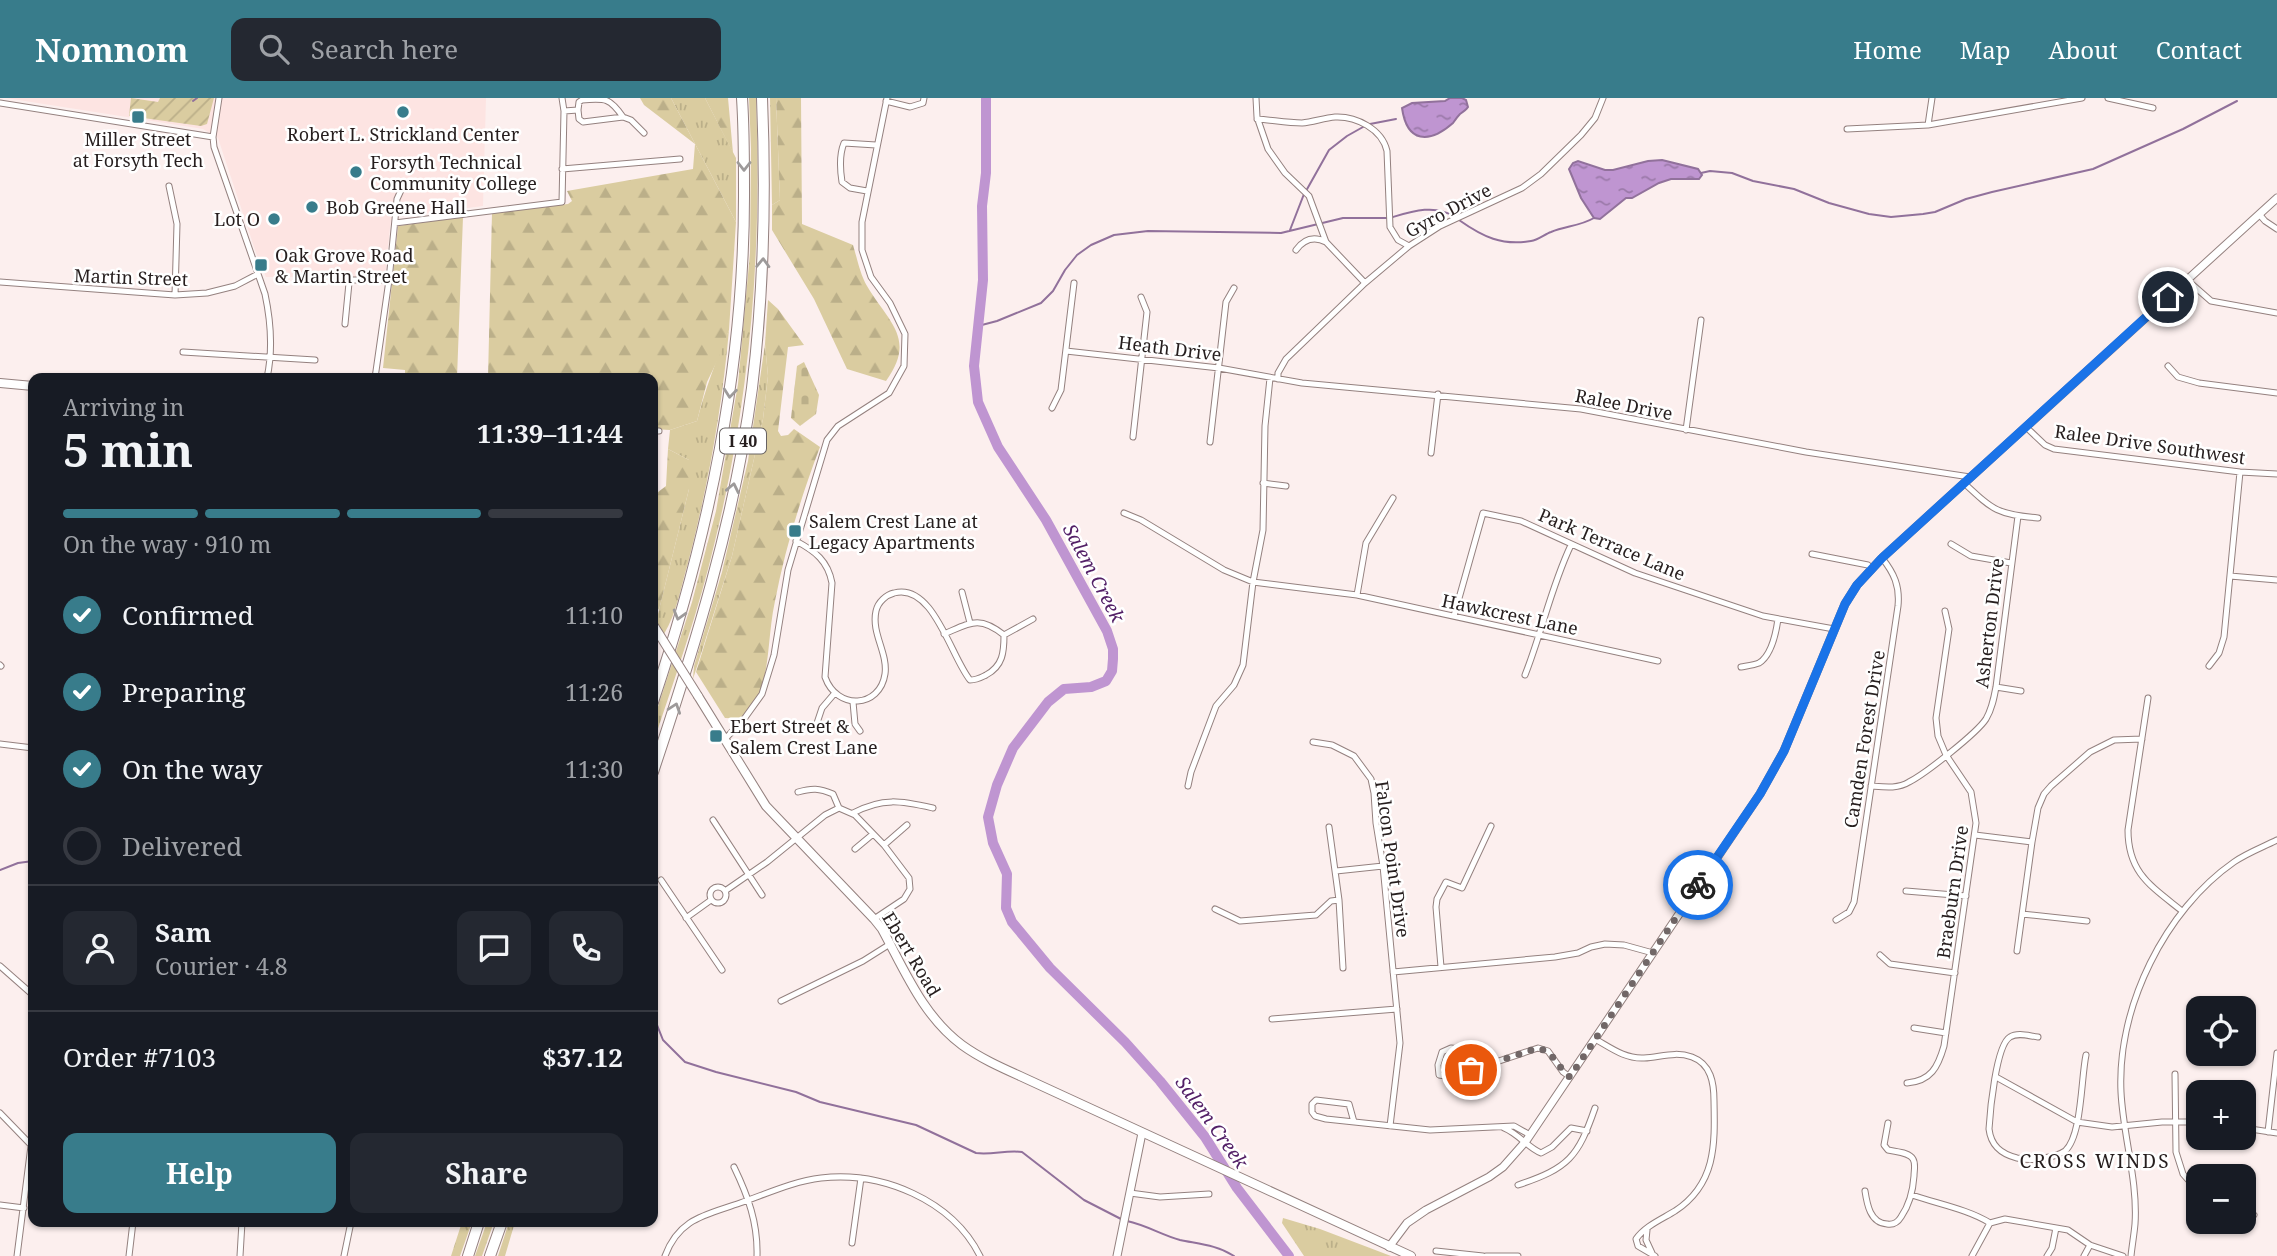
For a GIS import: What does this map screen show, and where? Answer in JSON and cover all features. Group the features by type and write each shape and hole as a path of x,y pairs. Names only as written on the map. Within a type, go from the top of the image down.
{"highway":[{"name":"I 40","path":"658,685 705,526 728,409 741,291 744,232 742,98"},
{"name":"I 40","path":"658,757 681,690 719,551 745,429 762,286 765,184 762,98"},
{"path":"468,1256 477,1227"},
{"path":"490,1256 500,1227"}],"main road":[{"path":"0,383 28,386"},
{"name":"Ebert Road","path":"658,634 726,738 766,806 874,919 930,1014 959,1043 1020,1076 1411,1256"}],"street":[{"path":"219,98 214,147 269,313 271,358 268,373"},
{"path":"395,223 562,202 562,98"},
{"path":"623,117 606,98 579,102 579,119 583,122 623,117 631,120 644,133"},
{"path":"726,738 762,694 774,655 788,570 827,440 838,426 889,393 904,366 905,334 890,303 871,277 862,250 862,222 887,100 910,107 923,103 924,98"},
{"path":"1256,98 1257,118 1268,149 1285,173 1309,196 1326,242"},
{"name":"Gyro Drive","path":"1188,786 1216,706 1234,685 1242,665 1263,530 1265,426 1274,379 1286,359 1365,283 1409,246 1440,226 1522,188 1541,174 1595,118 1603,98"},
{"path":"1928,125 1932,98"},
{"path":"1847,129 1928,125 2082,98"},
{"path":"2108,98 2153,108"},
{"path":"0,103 213,137"},
{"path":"564,111 578,110"},
{"path":"1257,118 1304,123 1338,117 1358,121 1378,133 1387,150 1390,227 1398,240 1409,246"},
{"path":"867,191 850,188 842,182 842,148 844,143 876,145"},
{"path":"562,169 680,159"},
{"path":"169,186 177,224 175,295"},
{"path":"377,373 397,199 403,186"},
{"path":"1389,1247 1407,1223 1426,1210 1489,1178 1508,1162 1528,1138 1760,794 1784,751 1834,629 1857,585 1882,558 2277,198"},
{"path":"2259,214 2264,221 2277,229"},
{"path":"1296,250 1308,239 1320,239 1365,283"},
{"name":"Martin Street","path":"0,282 175,295 235,286 258,274"},
{"path":"345,324 349,283 353,280 389,281"},
{"path":"2187,280 2211,300 2277,313"},
{"path":"1052,408 1061,390 1074,283"},
{"path":"1210,442 1226,302 1234,288"},
{"path":"1133,437 1147,312 1142,297"},
{"path":"1686,430 1701,320"},
{"name":"Heath Drive","path":"1066,351 1219,368 1274,379"},
{"path":"183,352 314,360"},
{"path":"2168,366 2178,377 2199,383 2277,393"},
{"name":"Ralee Drive","path":"1274,379 1581,409 1967,480"},
{"path":"1431,453 1438,394"},
{"name":"Ralee Drive Southwest","path":"2026,427 2045,445 2054,449 2240,472 2277,474"},
{"path":"2209,666 2224,637 2240,472"},
{"path":"1967,480 1989,507 2003,513 2038,518"},
{"path":"1263,484 1286,486"},
{"path":"1357,595 1366,543 1392,498"},
{"name":"Hawkcrest Lane","path":"1124,513 1142,520 1224,570 1253,582 1357,595 1658,661"},
{"name":"Park Terrace Lane","path":"1454,616 1483,513 1521,521 1635,573 1778,619 1834,629"},
{"name":"Asherton Drive","path":"1871,786 1898,786 1910,782 1970,737 1992,708 2018,516"},
{"path":"796,541 819,556 830,572 832,583 825,677 829,689 839,698 853,702 872,696 881,686 885,665 877,638 876,613 878,605 896,592 906,592 924,600 970,680 975,681 996,669 1002,659 1004,635"},
{"path":"1951,544 1971,556 2011,563"},
{"path":"1525,675 1541,635 1558,572 1571,545"},
{"path":"1812,554 1868,565 1871,569"},
{"name":"Camden Forest Drive","path":"1836,920 1849,912 1854,902 1899,597 1893,571 1882,558"},
{"path":"2230,576 2277,580"},
{"path":"962,592 970,623"},
{"name":"Braeburn Drive","path":"1907,1083 1921,1082 1940,1059 1975,835 1975,811 1971,792 1946,755 1938,736 1936,718 1950,629 1945,611"},
{"path":"1004,635 1033,619"},
{"path":"1741,667 1760,662 1775,636 1778,619"},
{"path":"944,634 976,621 985,622 1004,635"},
{"path":"1996,687 2021,691"},
{"path":"816,726 822,708 834,694"},
{"path":"2148,698 2128,830 2129,850 2139,873 2182,911"},
{"path":"853,702 855,724 860,731"},
{"path":"2017,951 2032,842 2038,808 2044,794 2090,752 2114,740 2142,739"},
{"name":"Falcon Point Drive","path":"1312,742 1343,749 1354,756 1371,779 1384,866 1400,1043 1390,1126"},
{"path":"0,744 28,747"},
{"path":"798,792 821,789 833,794 839,808"},
{"path":"853,813 878,802 897,800 933,808"},
{"path":"725,891 825,815 839,808 853,813 884,845 909,878 910,889 904,899 874,919"},
{"path":"713,820 762,895"},
{"path":"884,845 907,825"},
{"path":"1441,967 1437,899 1446,882 1462,888 1491,826"},
{"path":"1329,827 1339,900 1343,968"},
{"path":"855,849 873,834"},
{"path":"1975,835 2032,842"},
{"path":"2130,1256 2135,1223 2134,1193 2123,1125 2122,1058 2139,991 2168,930 2182,911 2212,880 2236,861 2277,840"},
{"path":"1336,871 1384,866"},
{"path":"661,880 722,970"},
{"path":"714,888 725,891 722,903 711,900 709,895 714,888"},
{"path":"1906,891 1966,897"},
{"path":"686,918 711,900"},
{"path":"1214,909 1240,921 1316,915 1331,901 1339,900"},
{"path":"2022,914 2087,921"},
{"path":"781,1001 863,961 890,944"},
{"path":"1394,972 1555,957 1605,944 1624,945 1653,953"},
{"path":"1880,955 1890,964 1955,973"},
{"path":"0,966 28,991"},
{"path":"1272,1019 1397,1009"},
{"path":"1914,1028 1946,1033"},
{"path":"2038,1037 2015,1035 2003,1043 1989,1119 1990,1139 2009,1156 2024,1160 2058,1154 2067,1149 2075,1136 2086,1055"},
{"path":"1595,1039 1629,1056 1642,1058 1684,1054 1696,1058 1706,1067 1714,1084 1715,1133 1707,1176 1683,1205 1638,1236 1636,1242 1653,1255"},
{"path":"1471,1070 1461,1049 1451,1048 1442,1052 1438,1065 1440,1075 1451,1077 1538,1048 1548,1051 1563,1072 1570,1077"},
{"path":"2268,1132 2277,1053"},
{"path":"2175,1074 2178,1162 2186,1177"},
{"path":"1996,1077 2077,1122 2112,1127 2186,1121"},
{"path":"1354,1122 1349,1104 1316,1100 1312,1104 1315,1116 1354,1122 1390,1126 1430,1130 1514,1126 1528,1138 1533,1150 1541,1153 1552,1147 1571,1128 1587,1131"},
{"path":"1518,1185 1550,1173 1566,1163 1579,1148 1595,1108"},
{"path":"0,1113 28,1142"},
{"path":"1865,1191 1872,1216 1887,1224 1900,1219 1912,1195 1915,1163 1912,1157 1888,1150 1884,1145 1888,1123"},
{"path":"2256,1130 2277,1133"},
{"path":"1117,1256 1142,1133"},
{"path":"734,1167 749,1200 757,1256"},
{"path":"17,1256 28,1174"},
{"path":"665,1256 676,1235 685,1225 749,1200 821,1178 861,1178 896,1186 920,1196 960,1229 980,1256"},
{"path":"852,1243 861,1178"},
{"path":"1130,1193 1160,1197 1209,1194"},
{"path":"1912,1195 1975,1214 1990,1223 2005,1219 2068,1230 2090,1245 2123,1256"},
{"path":"0,1205 23,1208"},
{"path":"1972,1256 1990,1223"},
{"path":"128,1256 132,1227"},
{"path":"240,1256 242,1227"},
{"path":"344,1256 350,1227"},
{"path":"1649,1227 1646,1240 1653,1255"},
{"path":"2047,1256 2052,1248 2056,1228"},
{"path":"2084,1256 2090,1245"},
{"path":"1436,1251 1518,1256"}],"shaded area":[{"name":"Forsyth Technical Community College","path":"6,98 486,98 483,206 391,218 385,277 266,277 218,138 203,129"}],"green space":[{"path":"131,98 158,102 160,98 214,98 207,124 201,126 129,116"},
{"path":"640,98 671,98 736,222 729,330 707,382 697,421 670,430 658,429 658,373 488,373 492,213 568,204 572,201 567,191 693,169 695,144 644,105"},
{"path":"671,98 705,98 736,158 736,222"},
{"path":"705,98 728,98 733,153"},
{"path":"749,98 756,98 755,265 737,431 709,567 658,729 658,707 692,602 716,511 738,384 750,253"},
{"path":"770,98 776,98 780,200 772,205"},
{"path":"776,98 801,98 802,224 853,245 865,281 896,331 899,353 886,381 847,369 814,299 772,230 772,205 780,200"},
{"path":"463,217 457,373 405,373 405,370 383,368 398,226"},
{"path":"768,300 778,309 804,345 788,347 778,431 781,436 788,435 794,429 820,447 784,562 772,616 761,692 747,719 725,718 696,672 732,556 763,419 768,376 765,344"},
{"path":"729,330 718,418 702,505 678,599 664,634 658,625 658,614 689,489 689,460 668,449 670,430 697,421"},
{"path":"765,344 768,376 763,419 732,556 693,679 694,666 722,572 748,461"},
{"path":"804,362 819,395 816,414 800,426 791,418 797,366"},
{"path":"668,449 689,460 689,489 659,610 658,492 666,486"},
{"path":"1283,1218 1391,1256 1304,1256 1282,1223"},
{"path":"460,1227 470,1227 460,1256 451,1256"},
{"path":"485,1227 492,1227 482,1256 475,1256"},
{"path":"507,1227 514,1227 505,1256 498,1256"}],"water":[{"path":"1450,98 1466,100 1468,107 1453,123 1436,134 1428,137 1414,134 1405,120 1402,108 1412,103 1445,101"},
{"path":"1662,160 1698,169 1702,175 1699,179 1671,179 1659,183 1632,198 1626,198 1600,219 1594,218 1581,198 1569,169 1578,161 1613,170"}],"waterway":[{"path":"193,101 197,98"},
{"name":"Salem Creek","path":"986,98 986,173 982,206 983,280 974,366 978,402 998,447 1046,520 1107,631 1113,649 1112,671 1106,681 1091,687 1064,689 1048,702 1013,748 997,785 988,817 993,843 1007,874 1006,908 1012,922 1050,968 1125,1042 1160,1081 1205,1137 1237,1188 1289,1256"},
{"path":"1701,173 1732,173 1753,181 1794,189 1829,203 1869,214 1891,217 1923,214 1992,192 2093,169 2183,129 2237,101"},
{"path":"1370,124 1396,119"},
{"path":"1306,191 1329,150 1363,127"},
{"path":"1290,230 1304,194"},
{"path":"1393,217 1432,210 1455,217"},
{"path":"978,326 1041,303 1053,291 1077,255 1091,245 1114,235 1148,231 1281,233 1343,218 1387,218"},
{"path":"1459,220 1493,239 1521,242 1534,240 1594,218"},
{"path":"0,870 28,862"},
{"path":"658,1028 663,1040 685,1062 796,1092 820,1102 916,1125 976,1153 1022,1152 1084,1200 1121,1219"},
{"path":"1127,1221 1180,1240 1214,1247 1234,1256"}],"way so far":[{"path":"1471,1070 1542,1048 1552,1055 1563,1072 1570,1077 1698,885"}],"place":[{"name":"Robert L. Strickland Center","path":"403,112"},
{"name":"Miller Street at Forsyth Tech","path":"138,117"},
{"name":"Forsyth Technical Community College","path":"356,172"},
{"name":"Bob Greene Hall","path":"312,207"},
{"name":"Lot O","path":"274,219"},
{"name":"Oak Grove Road & Martin Street","path":"261,265"},
{"name":"Salem Crest Lane at Legacy Apartments","path":"795,531"},
{"name":"Ebert Street & Salem Crest Lane","path":"716,736"}],"district":[{"name":"CROSS WINDS","path":"2095,1161"}],"route":[{"path":"1698,885 1760,794 1784,751 1834,629 1857,585 1882,558 2168,297"}]}
